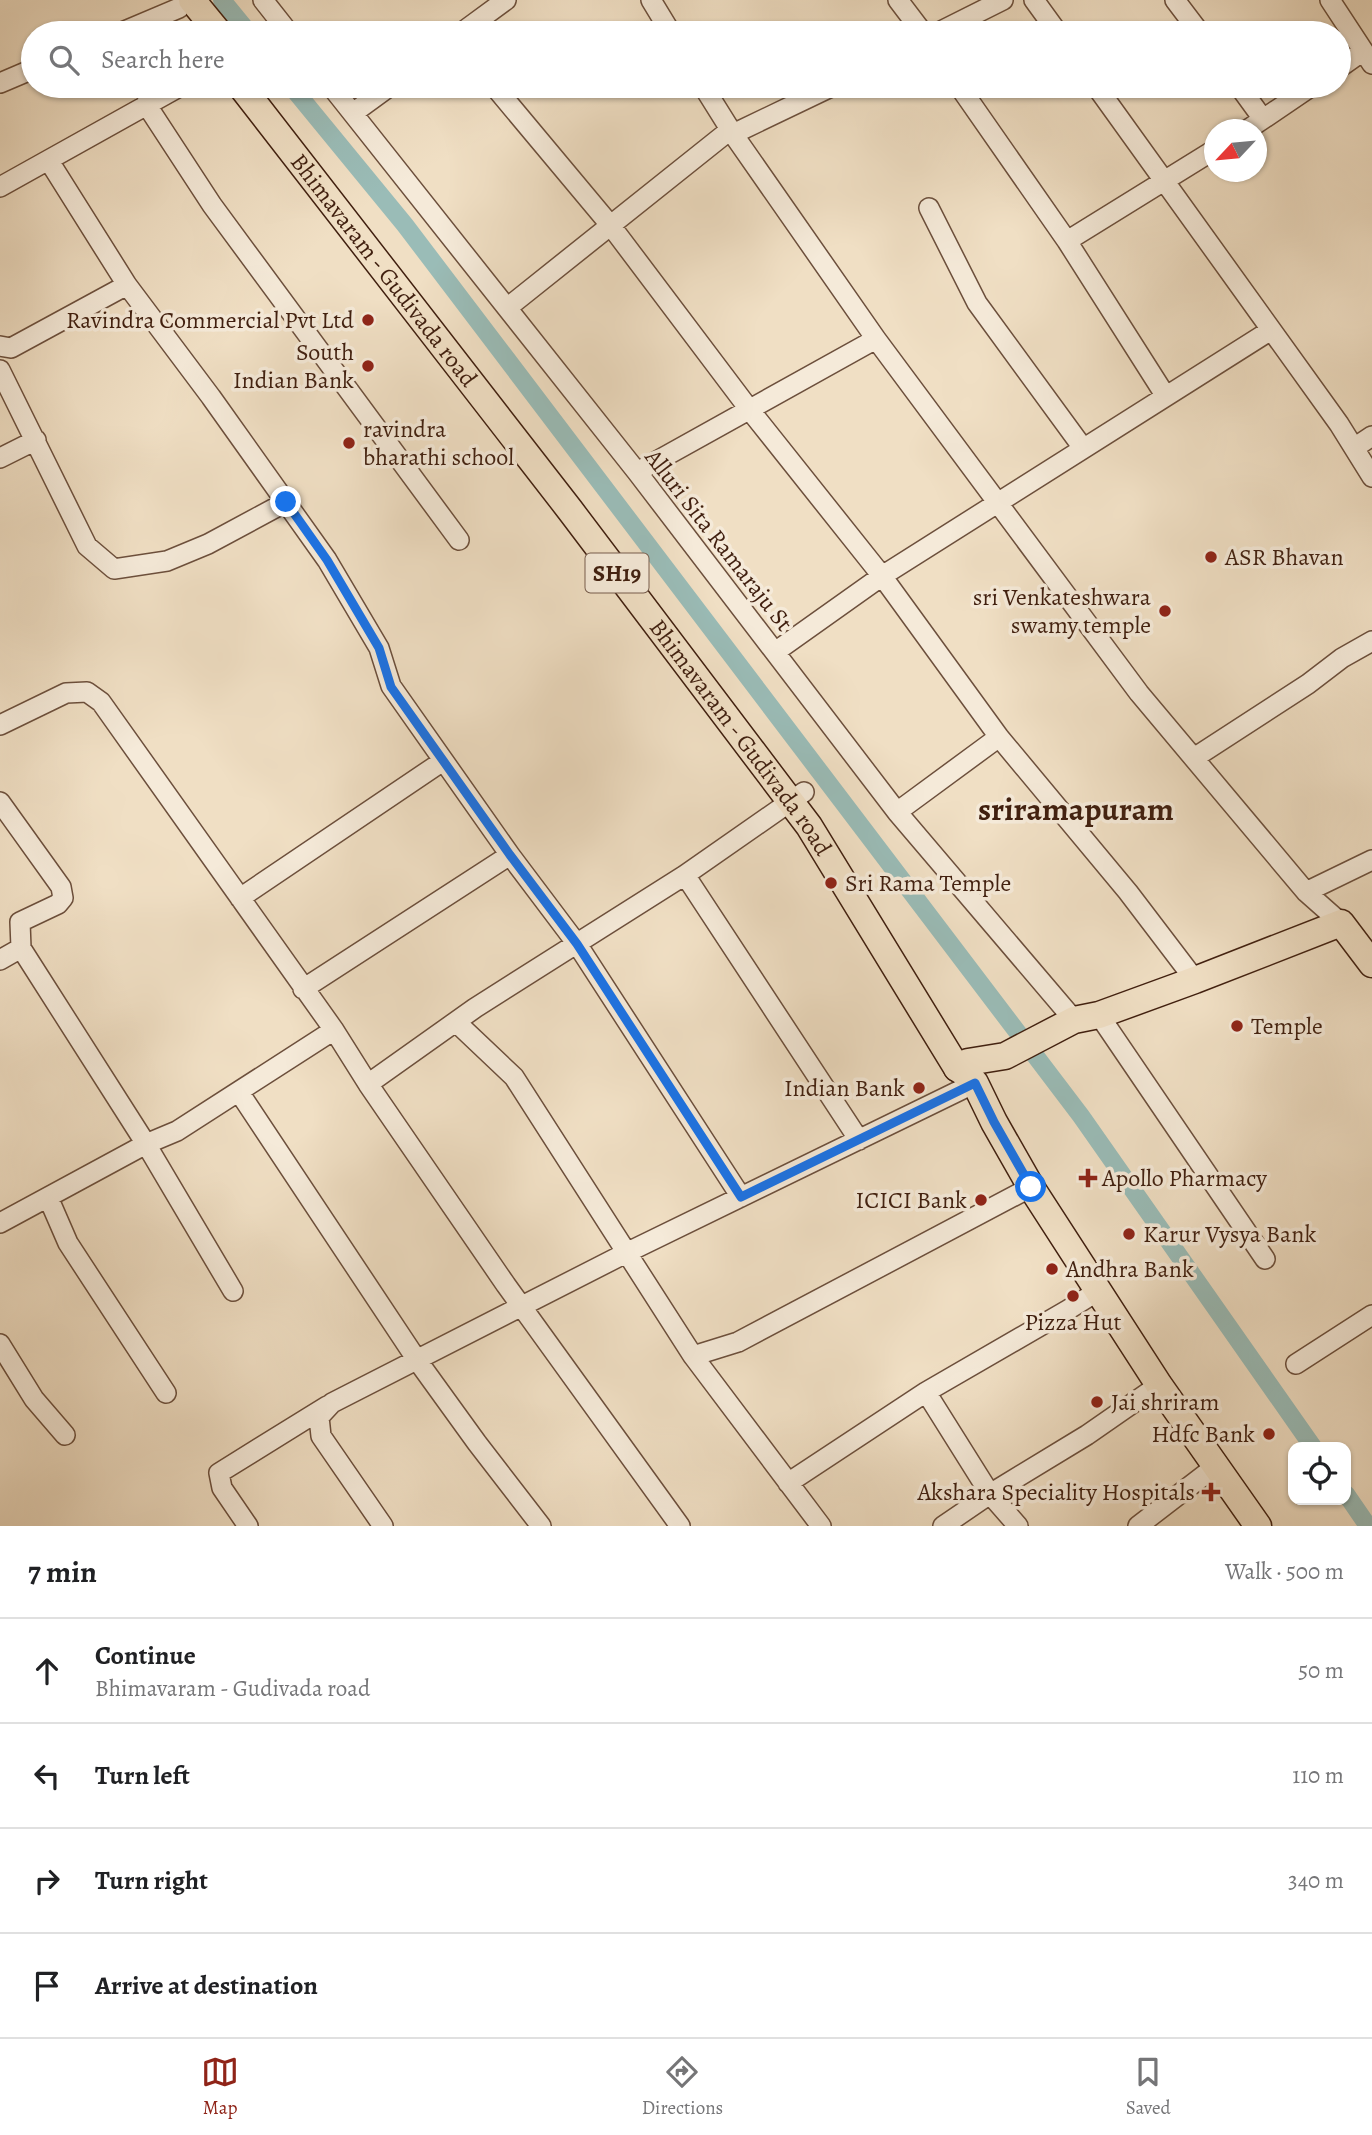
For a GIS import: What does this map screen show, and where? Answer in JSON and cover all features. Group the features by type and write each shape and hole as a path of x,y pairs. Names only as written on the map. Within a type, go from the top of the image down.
{"main road":[{"path":"181,3 192,21"},
{"path":"181,3 204,21"},
{"name":"Bhimavaram - Gudivada road","path":"251,98 522,436"},
{"name":"Bhimavaram - Gudivada road","path":"272,98 522,436 797,796 810,826 967,1072 1031,1187 1159,1385 1258,1526"},
{"path":"967,1072 1076,1021 1195,980 1356,943"}],"street":[{"path":"263,0 280,21"},
{"path":"477,21 506,0"},
{"path":"651,0 664,21"},
{"path":"898,0 914,21"},
{"path":"961,21 1003,0"},
{"path":"1034,0 1049,21"},
{"path":"1175,0 1191,21"},
{"path":"1330,0 1344,21"},
{"path":"144,21 181,3"},
{"path":"1351,32 1368,57 1351,63"},
{"path":"0,83 21,74"},
{"path":"0,187 158,98"},
{"name":"Alluri Sita Ramaraju St","path":"341,98 636,472 897,812 1076,1021 1265,1259"},
{"path":"353,113 374,98"},
{"path":"504,98 611,226 749,409 882,576 999,737 1128,892 1195,980"},
{"path":"711,98 876,339 1139,693 1306,892 1356,943"},
{"path":"507,308 732,132 807,98"},
{"path":"968,98 1067,241 1165,395"},
{"path":"1105,98 1271,330 1372,477"},
{"path":"1244,98 1253,119"},
{"path":"1262,119 1294,98"},
{"path":"146,104 212,205 458,540"},
{"path":"1067,241 1204,157"},
{"path":"49,161 127,285 327,560 379,648 391,687 577,944 741,1197"},
{"path":"929,208 977,303 1083,448"},
{"path":"0,346 11,348 127,285"},
{"path":"775,652 882,576 1271,330"},
{"path":"636,472 876,339"},
{"path":"0,370 87,546 114,569 167,561 208,544 286,502"},
{"path":"1354,448 1372,436"},
{"path":"0,458 36,440"},
{"path":"1194,758 1308,684 1342,658 1372,641"},
{"path":"0,725 66,694 87,692 101,702 334,1030 368,1084 522,1306 680,1526"},
{"path":"897,812 999,737"},
{"path":"240,898 443,761"},
{"path":"368,1084 456,1021 685,875 797,796"},
{"path":"0,802 61,887 63,898 58,904 20,922 21,947 146,1144 233,1291"},
{"path":"303,989 510,855"},
{"path":"1306,892 1372,860"},
{"path":"685,875 859,1140"},
{"path":"0,960 21,947"},
{"path":"456,1021 514,1077 693,1356 821,1526"},
{"path":"0,1223 146,1144 177,1131 334,1030"},
{"path":"248,1526 222,1488 219,1473 332,1403 626,1253 859,1140 967,1072"},
{"path":"239,1092 417,1360 541,1526"},
{"path":"693,1356 738,1342 1031,1187"},
{"path":"48,1197 68,1243 166,1393"},
{"path":"788,1483 926,1392 1098,1291"},
{"path":"1296,1364 1372,1315"},
{"path":"0,1344 34,1399 65,1435"},
{"path":"943,1526 1087,1435 1159,1385"},
{"path":"926,1392 990,1494 1018,1526"},
{"path":"332,1403 319,1417 321,1436 383,1526"},
{"path":"1138,1526 1216,1466"}],"waterway":[{"path":"222,0 239,21"},
{"path":"301,98 405,225 1081,1116 1309,1442"},
{"path":"1351,1501 1368,1526"}],"place":[{"name":"Ravindra Commercial Pvt Ltd","path":"368,320"},
{"name":"South Indian Bank","path":"368,366"},
{"name":"ravindra bharathi school","path":"349,443"},
{"name":"ASR Bhavan","path":"1211,557"},
{"name":"sri Venkateshwara swamy temple","path":"1165,611"},
{"name":"Sri Rama Temple","path":"831,883"},
{"name":"Temple","path":"1237,1026"},
{"name":"Indian Bank","path":"919,1088"},
{"name":"Apollo Pharmacy","path":"1088,1178"},
{"name":"ICICI Bank","path":"981,1200"},
{"name":"Karur Vysya Bank","path":"1129,1234"},
{"name":"Andhra Bank","path":"1052,1269"},
{"name":"Pizza Hut","path":"1073,1296"},
{"name":"Jai shriram","path":"1097,1402"},
{"name":"Hdfc Bank","path":"1269,1434"},
{"name":"Akshara Speciality Hospitals","path":"1211,1492"}],"district":[{"name":"sriramapuram","path":"1076,809"}],"route":[{"path":"286,502 327,560 379,648 391,687 577,944 741,1197 975,1083 1031,1187"}]}
